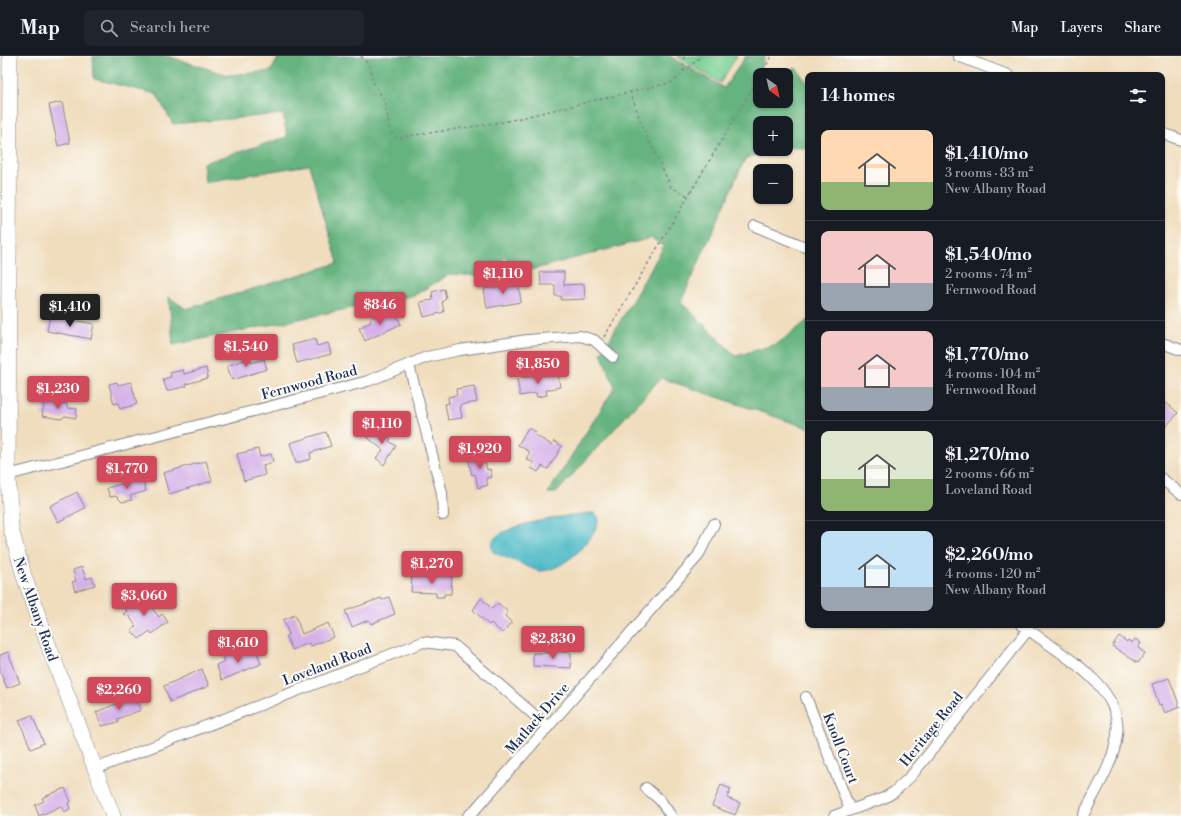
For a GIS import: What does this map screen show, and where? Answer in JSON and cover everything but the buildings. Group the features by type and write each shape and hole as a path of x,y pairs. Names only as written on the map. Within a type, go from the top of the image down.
{"main road":[{"name":"New Albany Road","path":"10,56 8,475 11,529 41,626 113,816"}],"street":[{"path":"958,56 1000,72"},
{"path":"1165,134 1181,140"},
{"path":"755,226 805,247"},
{"name":"Fernwood Road","path":"8,475 368,381 427,357 460,350 528,340 580,336 594,340 613,357"},
{"path":"1165,344 1181,350"},
{"path":"409,364 442,493 443,515"},
{"path":"1165,481 1181,494"},
{"name":"Matlack Drive","path":"468,816 698,556 714,524"},
{"name":"Heritage Road","path":"834,816 884,798 894,792 911,776 1024,628"},
{"path":"1026,628 1081,668 1101,686 1114,710 1118,735 1112,758 1083,816"},
{"name":"Loveland Road","path":"95,770 423,642 455,646 548,727"},
{"name":"Knoll Court","path":"806,697 850,810"},
{"path":"646,788 660,800 671,816"}],"path":[{"path":"361,56 371,68 372,80 385,102 390,132 397,139 408,136 503,122 673,82 701,56"},
{"path":"683,72 684,56"},
{"path":"764,68 772,56"},
{"path":"600,344 753,87"},
{"path":"630,91 641,123 671,187 688,196"}],"green space":[{"path":"93,56 167,56 228,75 271,71 279,56 670,56 724,88 746,56 765,56 760,68 753,68 753,108 793,108 793,69 797,69 805,80 805,149 793,147 793,116 753,116 753,156 745,159 681,302 736,356 777,344 805,322 805,427 661,378 556,493 548,493 615,387 601,354 664,246 651,238 523,272 504,257 498,277 450,274 415,295 173,345 169,297 186,309 338,263 309,165 205,182 203,163 287,137 283,114 173,124 156,94 94,79"},
{"path":"676,56 737,56 720,83"}],"water":[{"path":"593,513 599,517 597,526 592,535 585,545 567,561 557,567 538,571 493,552 492,542 508,530 538,521"}]}
